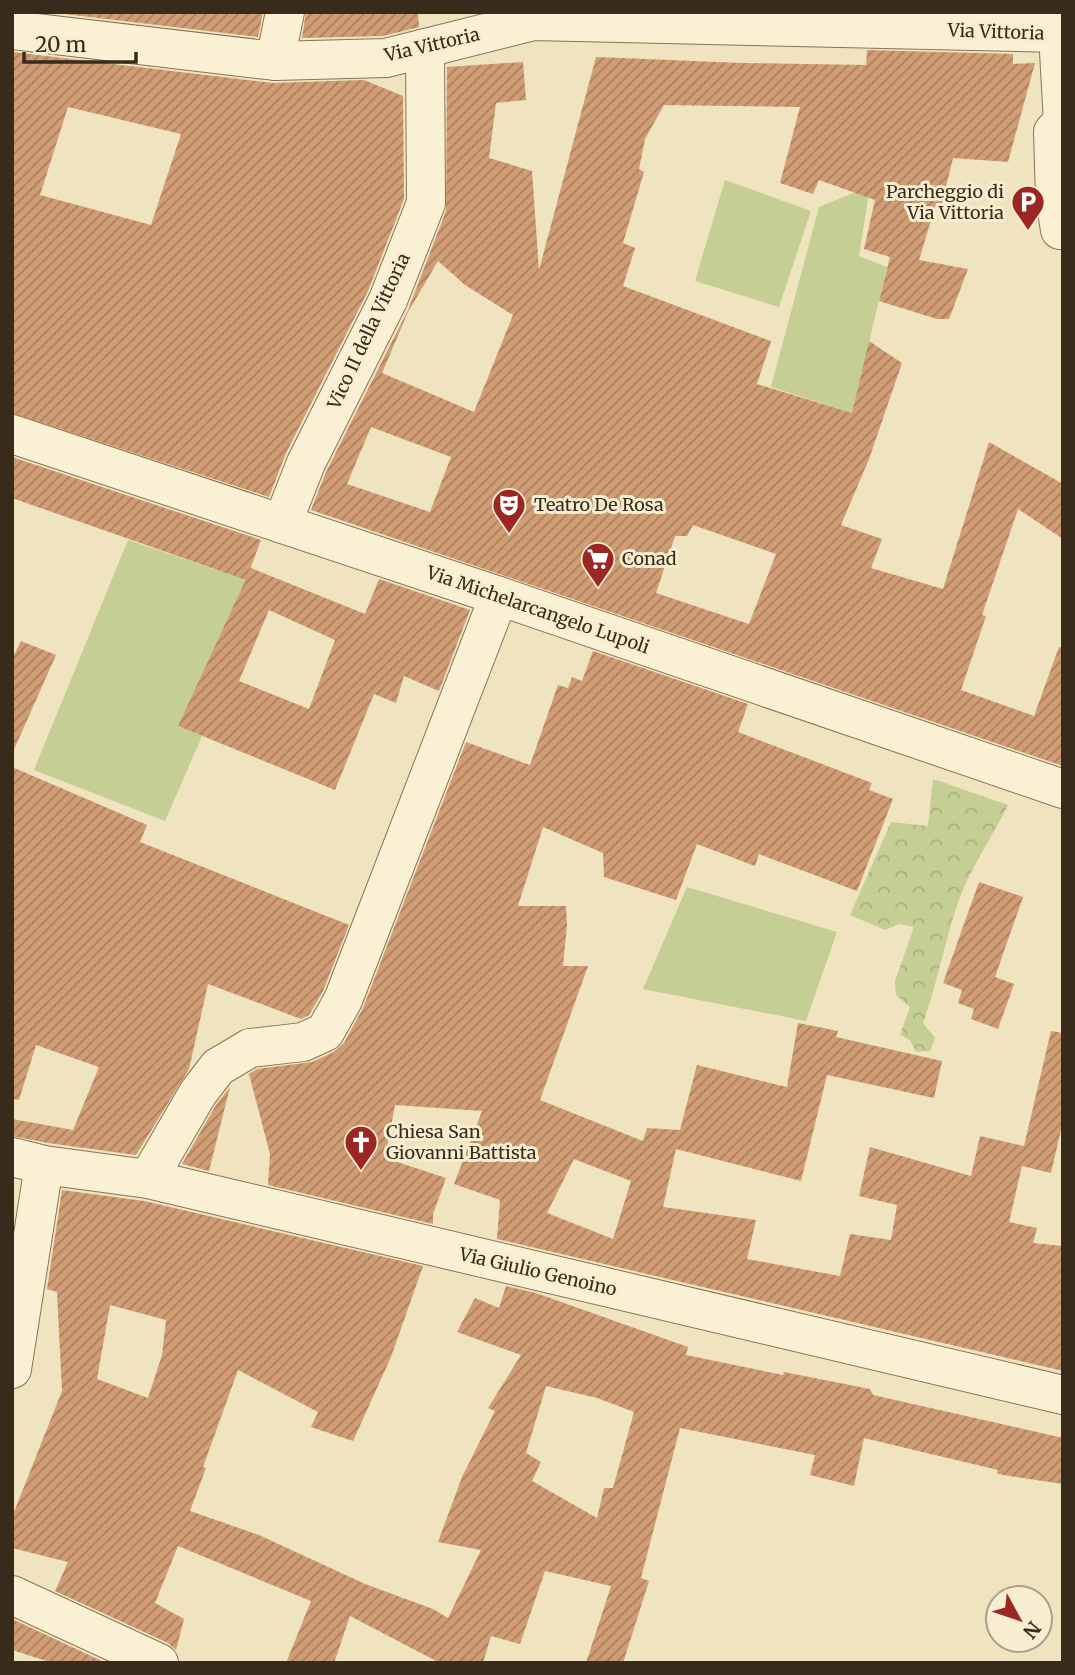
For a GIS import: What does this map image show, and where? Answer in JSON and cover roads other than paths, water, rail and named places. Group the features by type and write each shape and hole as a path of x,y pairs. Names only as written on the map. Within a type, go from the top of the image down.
{"street":[{"path":"275,61 285,12"},
{"name":"Via Vittoria","path":"12,30 275,61 386,58 533,21 1060,34"},
{"path":"1060,34 1063,122 1054,132 1055,198 1062,228"},
{"name":"Vico II della Vittoria","path":"282,524 306,463 388,300 426,203 425,48"},
{"name":"Via Michelarcangelo Lupoli","path":"12,434 499,596 1063,789"},
{"path":"148,1179 198,1093 218,1067 250,1048 303,1042 325,1032 344,1000 499,596"},
{"path":"12,1369 28,1161"},
{"name":"Via Giulio Genoino","path":"28,1161 148,1179 1063,1395"},
{"path":"12,1595 159,1663"}],"place":[{"name":"Parcheggio di Via Vittoria","path":"1028,232"},
{"name":"Teatro De Rosa","path":"509,535"},
{"name":"Conad","path":"598,589"},
{"name":"Chiesa San Giovanni Battista","path":"361,1172"}]}
